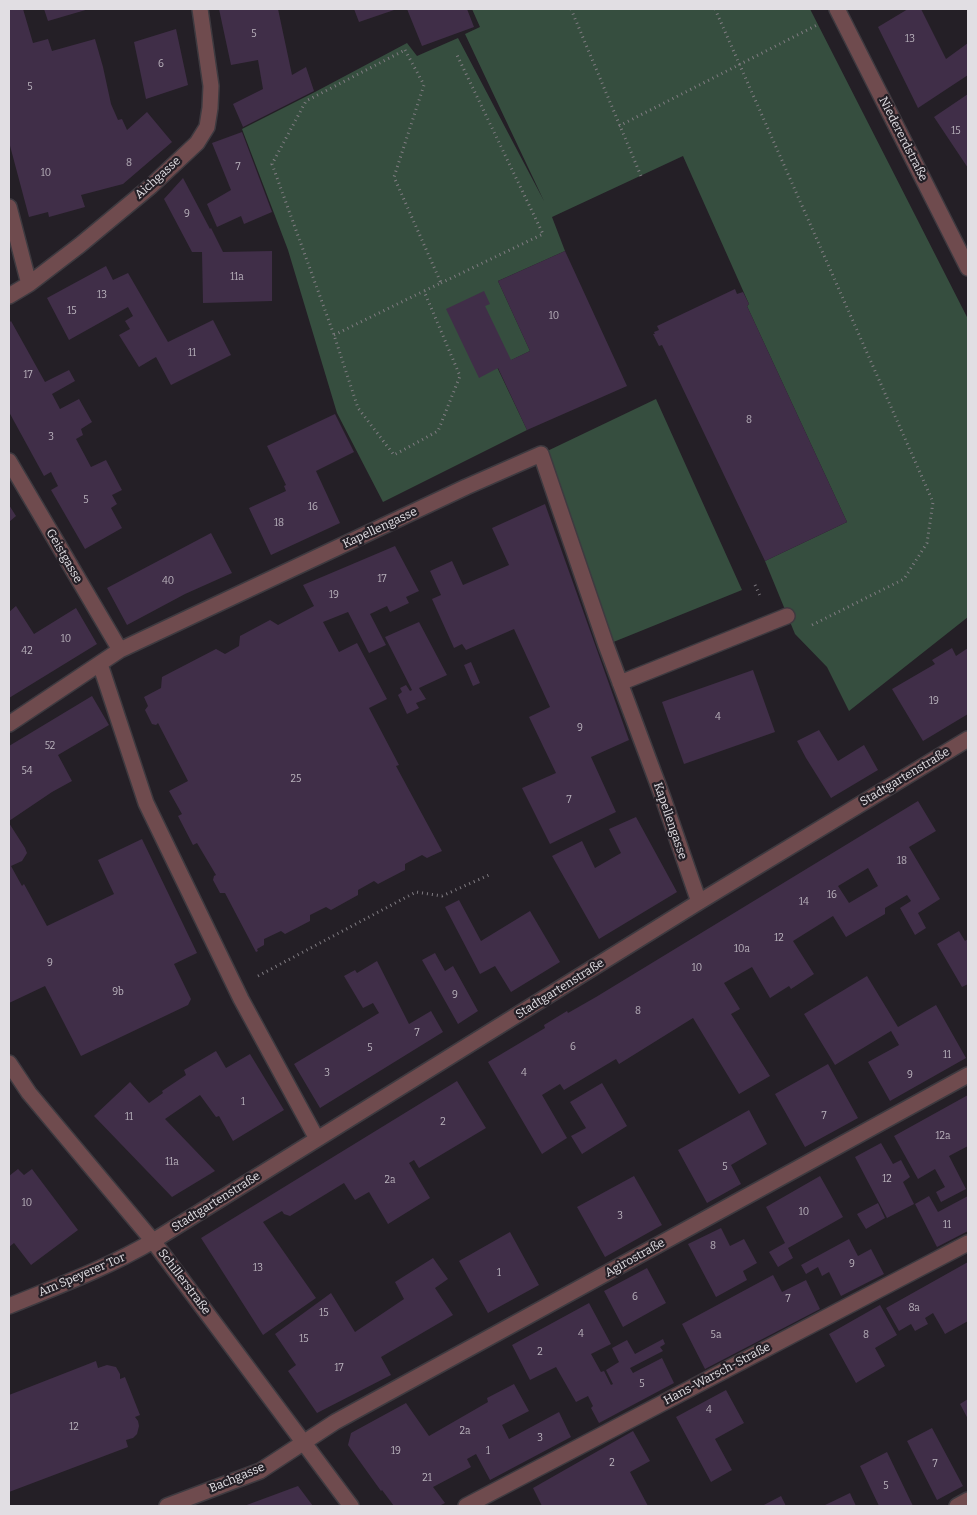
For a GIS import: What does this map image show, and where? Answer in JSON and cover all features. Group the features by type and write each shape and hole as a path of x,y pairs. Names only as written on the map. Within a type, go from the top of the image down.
{"street":[{"name":"Aichgasse","path":"9,296 29,284 80,245 151,186 197,143 207,128 211,86 200,9"},
{"name":"Niedererdstraße","path":"841,10 968,268"},
{"path":"9,207 29,284"},
{"name":"Kapellengasse","path":"9,724 120,650 466,487 541,454 620,683 699,902"},
{"name":"Geistgasse","path":"9,461 120,650"},
{"path":"620,683 787,616"},
{"path":"100,664 146,803 236,988 317,1139"},
{"name":"Stadtgartenstraße","path":"153,1241 699,902 968,739"},
{"name":"Schillerstraße","path":"9,1063 29,1093 153,1241 351,1506"},
{"name":"Agirostraße","path":"304,1443 335,1422 968,1075"},
{"name":"Am Speyerer Tor","path":"9,1306 98,1270 126,1257 153,1241"},
{"name":"Hans-Warsch-Straße","path":"466,1506 968,1243"},
{"name":"Bachgasse","path":"167,1506 260,1471 304,1443"},
{"path":"957,1506 968,1500"}],"path":[{"path":"570,9 641,176"},
{"path":"716,9 933,502 927,543 904,579 795,634 787,616"},
{"path":"619,126 740,65 841,10"},
{"path":"424,291 460,376 438,431 394,455 358,408 334,335 272,164 306,101 405,50 424,85 394,177 441,283"},
{"path":"334,335 543,234 456,53"},
{"path":"236,988 416,892 442,896 489,875"}],"green space":[{"path":"472,9 810,9 968,319 968,617 849,711 827,667 795,634 765,561 847,522 747,306 749,304 683,156 552,217 565,251 498,281 530,351 497,367 527,430 383,502 337,413 288,250 242,129 407,43 417,56 458,38 544,201 465,34 480,27"},
{"path":"656,399 742,590 606,645 541,454"}],"building":[{"path":"9,9 23,9 33,43 48,39 52,51 95,39 111,104 118,120 122,119 127,130 147,112 172,142 123,184 81,195 85,207 49,217 48,212 29,217 9,142"},
{"path":"44,9 89,9 48,21"},
{"path":"219,9 278,9 292,75 306,67 314,91 243,127 233,104 263,89 258,60 231,65"},
{"path":"354,9 397,9 359,22"},
{"path":"407,9 467,9 474,27 422,46"},
{"path":"908,9 921,9 946,59 968,43 968,75 918,108 878,27"},
{"path":"176,29 188,85 146,99 134,42"},
{"path":"968,94 968,168 934,117"},
{"path":"242,132 272,212 244,224 241,216 217,227 207,204 231,190 212,143"},
{"path":"183,178 223,252 272,251 272,301 203,303 202,252 192,252 164,199"},
{"path":"565,251 627,386 527,430 498,368 479,378 446,309 484,291 490,304 485,306 511,360 530,351 498,281"},
{"path":"106,266 113,280 128,273 168,342 213,320 231,355 171,385 156,357 139,367 119,335 130,329 125,321 133,316 128,307 69,340 47,298"},
{"path":"735,289 737,294 743,292 749,304 747,306 847,522 765,561 662,345 659,346 653,334 659,330 657,326"},
{"path":"11,321 45,382 69,370 75,381 52,394 60,409 79,399 92,422 81,429 83,435 76,439 91,467 106,460 122,490 112,495 117,504 111,508 122,528 85,549 51,490 58,486 51,472 44,476 9,412 9,323"},
{"path":"335,414 354,452 316,471 340,523 271,555 249,508 286,491 284,486 286,485 267,446"},
{"path":"545,504 629,740 591,757 616,812 550,844 522,788 556,773 529,717 550,707 514,629 466,650 462,644 454,648 432,599 441,595 430,571 452,561 463,585 509,565 492,528"},
{"path":"9,505 16,516 9,522"},
{"path":"211,533 232,573 185,594 127,625 107,588"},
{"path":"395,546 419,591 406,597 409,603 390,612 387,606 370,614 386,645 369,653 348,612 323,622 339,652 357,643 387,699 369,708 399,765 396,766 442,851 427,858 422,855 405,864 405,870 378,884 374,881 358,890 358,895 331,910 326,907 310,915 310,921 285,934 281,931 264,939 264,945 257,949 258,951 256,952 225,893 220,893 213,880 216,875 197,843 193,845 178,816 182,814 169,791 188,781 158,723 156,725 152,724 145,710 148,706 144,697 161,688 162,677 216,649 225,654 239,646 240,636 270,620 278,625 314,606 303,585"},
{"path":"16,606 34,634 76,608 97,644 9,698 9,612"},
{"path":"419,622 447,675 419,688 426,699 416,703 419,708 407,714 398,695 402,692 400,688 406,685 410,691 412,690 385,637"},
{"path":"952,648 956,656 968,648 968,714 923,741 892,689 935,664 932,660"},
{"path":"471,662 480,683 473,686 464,665"},
{"path":"753,670 775,732 684,764 662,702"},
{"path":"92,696 109,725 58,755 72,781 9,821 9,746"},
{"path":"819,730 838,761 864,745 878,770 831,798 797,741"},
{"path":"918,801 936,831 909,847 940,899 918,913 926,928 915,935 900,908 911,901 907,895 885,908 885,914 846,937 833,916 793,941 814,974 791,989 789,986 770,998 752,967 724,983 740,1009 731,1014 770,1076 739,1094 693,1018 619,1064 616,1059 564,1090 560,1084 542,1095 567,1138 542,1154 488,1062 545,1028 544,1025 567,1011 568,1013","holes":["868,868 878,886 849,903 838,886"]},
{"path":"636,817 677,892 599,939 552,856 582,841 595,868 621,853 609,829"},
{"path":"9,823 27,853 22,861 11,866 22,886 24,884 47,926 114,894 98,860 142,839 197,953 174,964 191,999 188,1005 81,1056 45,986 9,1003"},
{"path":"459,900 481,941 530,911 560,962 511,992 495,966 480,974 445,907"},
{"path":"959,931 965,941 968,939 968,984 962,987 937,944"},
{"path":"435,953 445,971 453,966 478,1011 458,1024 422,960"},
{"path":"377,961 409,1024 431,1011 443,1032 320,1108 294,1064 379,1013 373,1003 363,1008 344,976 355,970 357,973"},
{"path":"867,976 898,1027 936,1005 966,1058 890,1101 868,1062 899,1045 891,1031 835,1065 804,1014"},
{"path":"216,1051 226,1068 250,1054 284,1110 233,1141 219,1116 216,1117 200,1095 165,1119 215,1171 172,1197 94,1116 130,1082 149,1103 163,1093 162,1091 186,1075 184,1070"},
{"path":"828,1064 858,1118 805,1147 775,1094"},
{"path":"457,1081 486,1128 419,1168 414,1160 409,1163 430,1198 388,1224 369,1192 355,1200 344,1183 290,1216 282,1211 263,1222 316,1298 263,1335 201,1238"},
{"path":"602,1083 627,1126 582,1154 571,1136 586,1128 570,1102"},
{"path":"968,1095 968,1146 949,1156 966,1189 941,1202 936,1192 945,1187 935,1169 918,1179 894,1136"},
{"path":"749,1110 767,1144 731,1165 741,1184 707,1203 678,1150"},
{"path":"881,1143 893,1164 901,1160 910,1177 903,1182 914,1204 887,1218 855,1157"},
{"path":"18,1169 24,1175 32,1169 78,1230 31,1265 14,1243 9,1247 9,1176"},
{"path":"634,1176 662,1225 605,1257 577,1207"},
{"path":"820,1176 843,1217 788,1248 793,1258 778,1267 769,1252 785,1243 766,1207"},
{"path":"929,1196 938,1212 968,1196 968,1231 937,1247 915,1204"},
{"path":"878,1203 885,1218 866,1229 857,1214"},
{"path":"721,1228 730,1246 744,1239 757,1263 743,1271 747,1280 716,1297 688,1244"},
{"path":"510,1232 539,1285 488,1313 459,1261"},
{"path":"849,1239 858,1256 871,1249 884,1274 841,1296 829,1272 822,1276 818,1267 806,1274 801,1265"},
{"path":"433,1258 448,1279 435,1288 453,1315 381,1357 391,1375 317,1413 288,1371 296,1365 275,1334 331,1293 355,1332 404,1299 395,1282"},
{"path":"968,1262 968,1321 945,1334 933,1313 925,1318 928,1324 915,1331 911,1324 899,1331 886,1308"},
{"path":"647,1268 666,1303 623,1327 604,1291"},
{"path":"773,1275 782,1292 806,1280 820,1309 705,1369 682,1324"},
{"path":"589,1303 611,1344 591,1354 601,1372 604,1371 611,1385 613,1384 606,1370 619,1362 612,1348 627,1340 635,1354 663,1339 665,1344 660,1347 663,1351 630,1368 633,1373 662,1358 674,1383 599,1423 591,1408 593,1406 588,1396 576,1402 556,1367 530,1380 512,1345"},
{"path":"880,1305 897,1335 875,1348 885,1366 856,1383 829,1334"},
{"path":"96,1361 98,1368 107,1365 116,1367 120,1374 120,1379 125,1377 140,1415 135,1417 139,1426 137,1434 133,1438 126,1440 128,1447 9,1492 9,1395"},
{"path":"514,1384 529,1411 502,1425 509,1439 559,1412 571,1437 490,1480 476,1454 467,1459 471,1467 433,1487 445,1503 439,1506 394,1506 348,1445 351,1433 406,1403 429,1436 488,1402 487,1398"},
{"path":"726,1390 744,1423 715,1439 732,1470 711,1482 676,1417"},
{"path":"968,1399 968,1419 960,1404"},
{"path":"932,1428 963,1486 937,1500 907,1441"},
{"path":"633,1431 650,1461 630,1472 648,1506 542,1506 533,1488"},
{"path":"887,1452 913,1506 879,1506 860,1466"},
{"path":"298,1486 313,1506 244,1506"},
{"path":"850,1493 856,1506 823,1506"},
{"path":"781,1496 786,1506 762,1506"}]}
